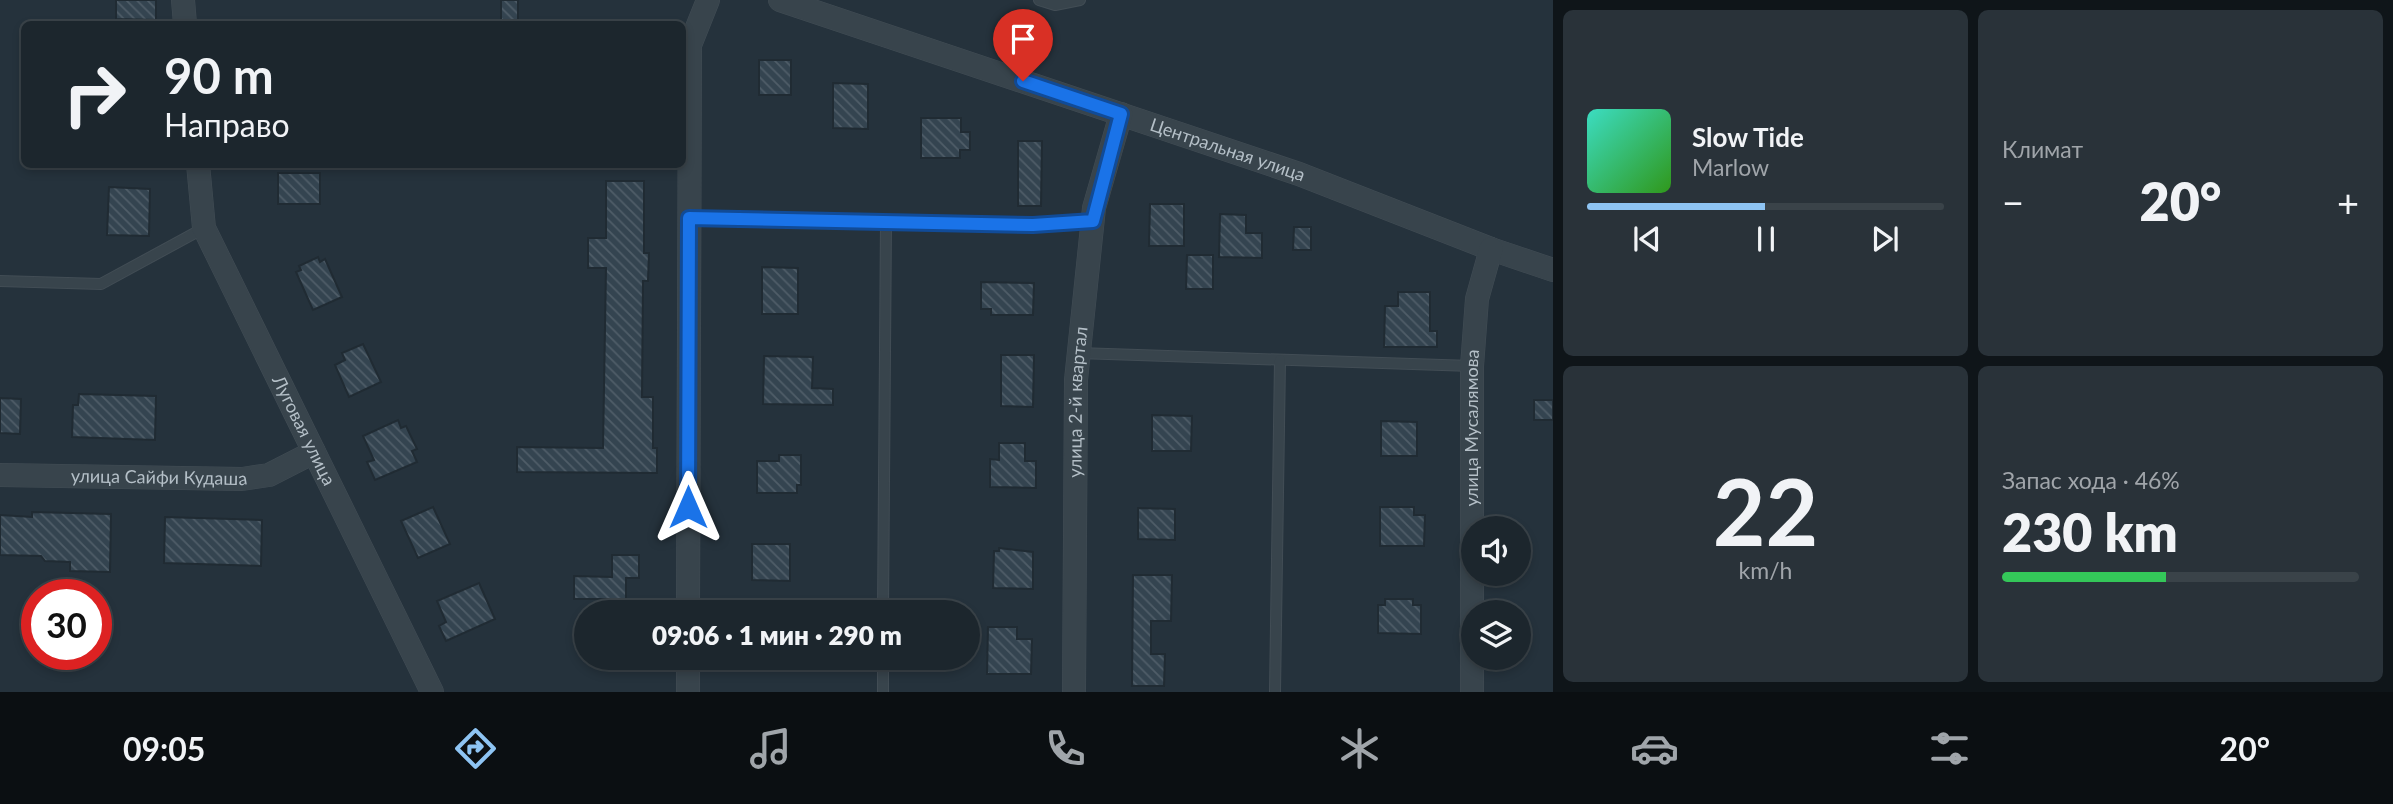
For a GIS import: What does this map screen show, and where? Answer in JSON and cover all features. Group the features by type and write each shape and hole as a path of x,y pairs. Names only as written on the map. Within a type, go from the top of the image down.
{"street":[{"path":"183,0 186,21"},
{"path":"688,600 690,45 708,0"},
{"name":"Центральная улица","path":"780,0 1299,174 1491,249 1553,270"},
{"name":"улица 2-й квартал","path":"1074,692 1078,353 1093,221 1121,114"},
{"name":"Луговая улица","path":"198,168 204,228 432,692"},
{"name":"улица Мусалямова","path":"1472,692 1472,366 1477,299 1491,249"},
{"name":"улица Сайфи Кудаша","path":"0,475 242,479 269,475 314,452"},
{"path":"688,670 688,692"}],"lane":[{"path":"1039,0 1055,5 1080,0"},
{"path":"689,218 1033,225 1093,221"},
{"path":"883,600 886,221"},
{"path":"0,281 101,284 204,228"},
{"path":"1078,353 1472,366"},
{"path":"1275,692 1280,360"},
{"path":"883,670 883,692"}],"building":[{"path":"116,0 156,0 156,20 116,19"},
{"path":"501,0 518,0 518,21 501,21"},
{"path":"759,60 791,60 791,95 759,95"},
{"path":"833,83 868,84 868,129 833,128"},
{"path":"921,118 961,118 961,132 970,132 970,150 960,150 960,158 921,158"},
{"path":"1018,141 1042,141 1041,206 1018,206"},
{"path":"278,173 320,173 320,204 278,204"},
{"path":"606,181 644,181 644,253 649,253 648,281 643,281 642,397 653,397 653,448 657,448 657,473 517,472 517,447 603,448 606,268 588,268 588,238 606,238"},
{"path":"109,187 150,189 149,236 107,235"},
{"path":"1150,204 1184,204 1184,246 1149,246"},
{"path":"1220,214 1246,215 1246,233 1262,233 1262,258 1219,257"},
{"path":"1294,227 1311,227 1311,250 1293,250"},
{"path":"1187,255 1213,255 1213,289 1186,289"},
{"path":"318,257 320,262 325,259 342,297 313,310 296,272 301,270 299,266"},
{"path":"762,267 798,268 798,314 762,314"},
{"path":"981,282 1034,283 1033,315 991,315 991,309 981,309"},
{"path":"1398,292 1430,292 1430,331 1437,331 1437,347 1384,347 1385,306 1398,306"},
{"path":"363,344 381,382 349,397 335,365 345,360 342,353"},
{"path":"1001,355 1034,355 1033,407 1001,406"},
{"path":"764,356 813,357 812,388 833,389 833,405 763,404"},
{"path":"79,394 156,396 155,440 72,437 73,405 78,405"},
{"path":"0,398 21,399 20,434 0,433"},
{"path":"1534,400 1553,400 1553,420 1534,420"},
{"path":"1152,415 1192,416 1191,451 1152,451"},
{"path":"398,420 401,428 406,426 417,449 412,451 417,462 375,480 367,462 374,460 363,436"},
{"path":"1381,421 1417,422 1417,456 1381,456"},
{"path":"999,443 1025,443 1025,461 1036,461 1036,488 990,487 990,459 999,460"},
{"path":"779,455 801,455 801,485 797,485 797,493 757,493 757,461 779,461"},
{"path":"433,507 450,544 418,558 401,521"},
{"path":"1380,507 1414,507 1414,515 1425,515 1424,546 1380,546"},
{"path":"1138,508 1175,509 1175,540 1138,539"},
{"path":"32,512 111,514 110,572 70,571 70,562 45,561 41,556 0,555 0,515 32,517"},
{"path":"165,517 262,520 261,566 164,563"},
{"path":"752,544 790,544 790,581 752,580"},
{"path":"999,548 1033,552 1033,589 993,588 994,551 999,551"},
{"path":"612,555 639,555 639,578 626,578 626,599 574,599 574,576 612,577"},
{"path":"1133,575 1172,575 1171,621 1151,621 1151,654 1165,654 1164,686 1132,686"},
{"path":"479,583 495,619 446,641 439,626 446,622 437,601"},
{"path":"1385,599 1413,599 1413,605 1421,605 1421,634 1378,633 1378,605 1385,605"},
{"path":"988,627 1017,627 1017,639 1032,639 1031,674 987,674"}],"route":[{"path":"688,507 689,218 1033,225 1093,221 1094,208 1121,114 1023,81"}]}
